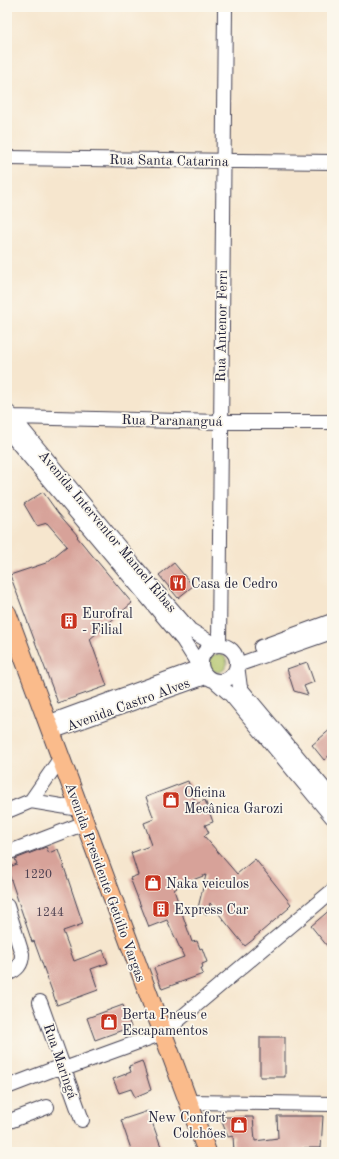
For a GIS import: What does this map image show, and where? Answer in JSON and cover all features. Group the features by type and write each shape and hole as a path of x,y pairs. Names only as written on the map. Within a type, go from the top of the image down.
{"main road":[{"name":"Avenida Presidente Getúlio Vargas","path":"7,613 207,1152"}],"street":[{"name":"Rua Antenor Ferri","path":"217,645 225,7"},
{"name":"Rua Santa Catarina","path":"7,158 332,162"},
{"name":"Rua Parananguá","path":"10,414 220,422 332,422"},
{"name":"Avenida Interventor Manoel Ribas","path":"10,414 131,568 207,675 231,695 332,817"},
{"name":"Avenida Interventor Manoel Ribas","path":"7,430 131,568 190,630 217,645"},
{"path":"236,661 332,621"},
{"path":"236,661 332,632"},
{"path":"236,661 235,672 230,678 223,681 207,675 201,659 203,653 208,648 217,645 229,648 236,661 240,688 332,798"},
{"name":"Avenida Castro Alves","path":"49,727 207,675"},
{"path":"7,811 31,801 60,759"},
{"path":"31,801 82,816"},
{"path":"7,853 82,816"},
{"path":"7,1087 54,1069 64,1069 163,1034 332,891"},
{"path":"7,906 22,954 20,966 7,974"},
{"name":"Rua Maringá","path":"40,1002 82,1120"},
{"path":"188,1102 332,1104"},
{"path":"7,1122 47,1108"}],"green space":[{"path":"218,654 224,657 227,663 224,669 218,672 212,669 209,663 212,657"}],"building":[{"name":"Eurofral - Filial","path":"43,492 58,513 78,536 77,537 132,603 90,639 107,686 58,703 10,575 46,563 67,546 47,523 37,526 24,504"},
{"name":"Casa de Cedro","path":"174,563 193,586 178,598 159,575"},
{"path":"307,662 314,682 304,686 308,695 294,691 287,669"},
{"path":"332,728 332,753 324,760 312,745"},
{"path":"188,781 196,804 205,800 213,822 205,825 209,833 204,836 237,874 255,859 291,904 288,907 289,908 245,946 210,903 207,914 197,912 206,875 176,886 177,888 174,890 192,942 197,941 200,949 202,948 207,962 202,964 203,968 201,968 203,974 162,989 154,968 184,957 167,920 149,927 130,878 138,875 131,853 152,845 144,823 154,819 146,797"},
{"path":"46,847 49,853 58,849 83,924 63,931 74,961 103,950 108,963 91,969 98,990 57,1005 34,941 32,942 7,868 17,864 15,859"},
{"path":"332,908 332,952 311,926"},
{"name":"Berta Pneus e Escapamentos","path":"123,1005 131,1027 95,1040 87,1018"},
{"path":"260,1037 285,1037 285,1077 260,1077"},
{"path":"142,1061 151,1090 135,1097 131,1089 119,1093 113,1079 131,1072 129,1066"},
{"path":"148,1111 163,1152 132,1152 121,1120"},
{"path":"277,1116 323,1116 321,1148 304,1148 305,1152 234,1152 233,1136 228,1137 220,1117 253,1117 255,1141 278,1138"}],"place":[{"name":"Casa de Cedro","path":"178,583"},
{"name":"Eurofral - Filial","path":"69,621"},
{"name":"Oficina Mecânica Garozi","path":"171,800"},
{"name":"Naka veiculos","path":"153,883"},
{"name":"Express Car","path":"161,909"},
{"name":"Berta Pneus e Escapamentos","path":"109,1022"},
{"name":"New Confort Colchões","path":"239,1125"}]}
